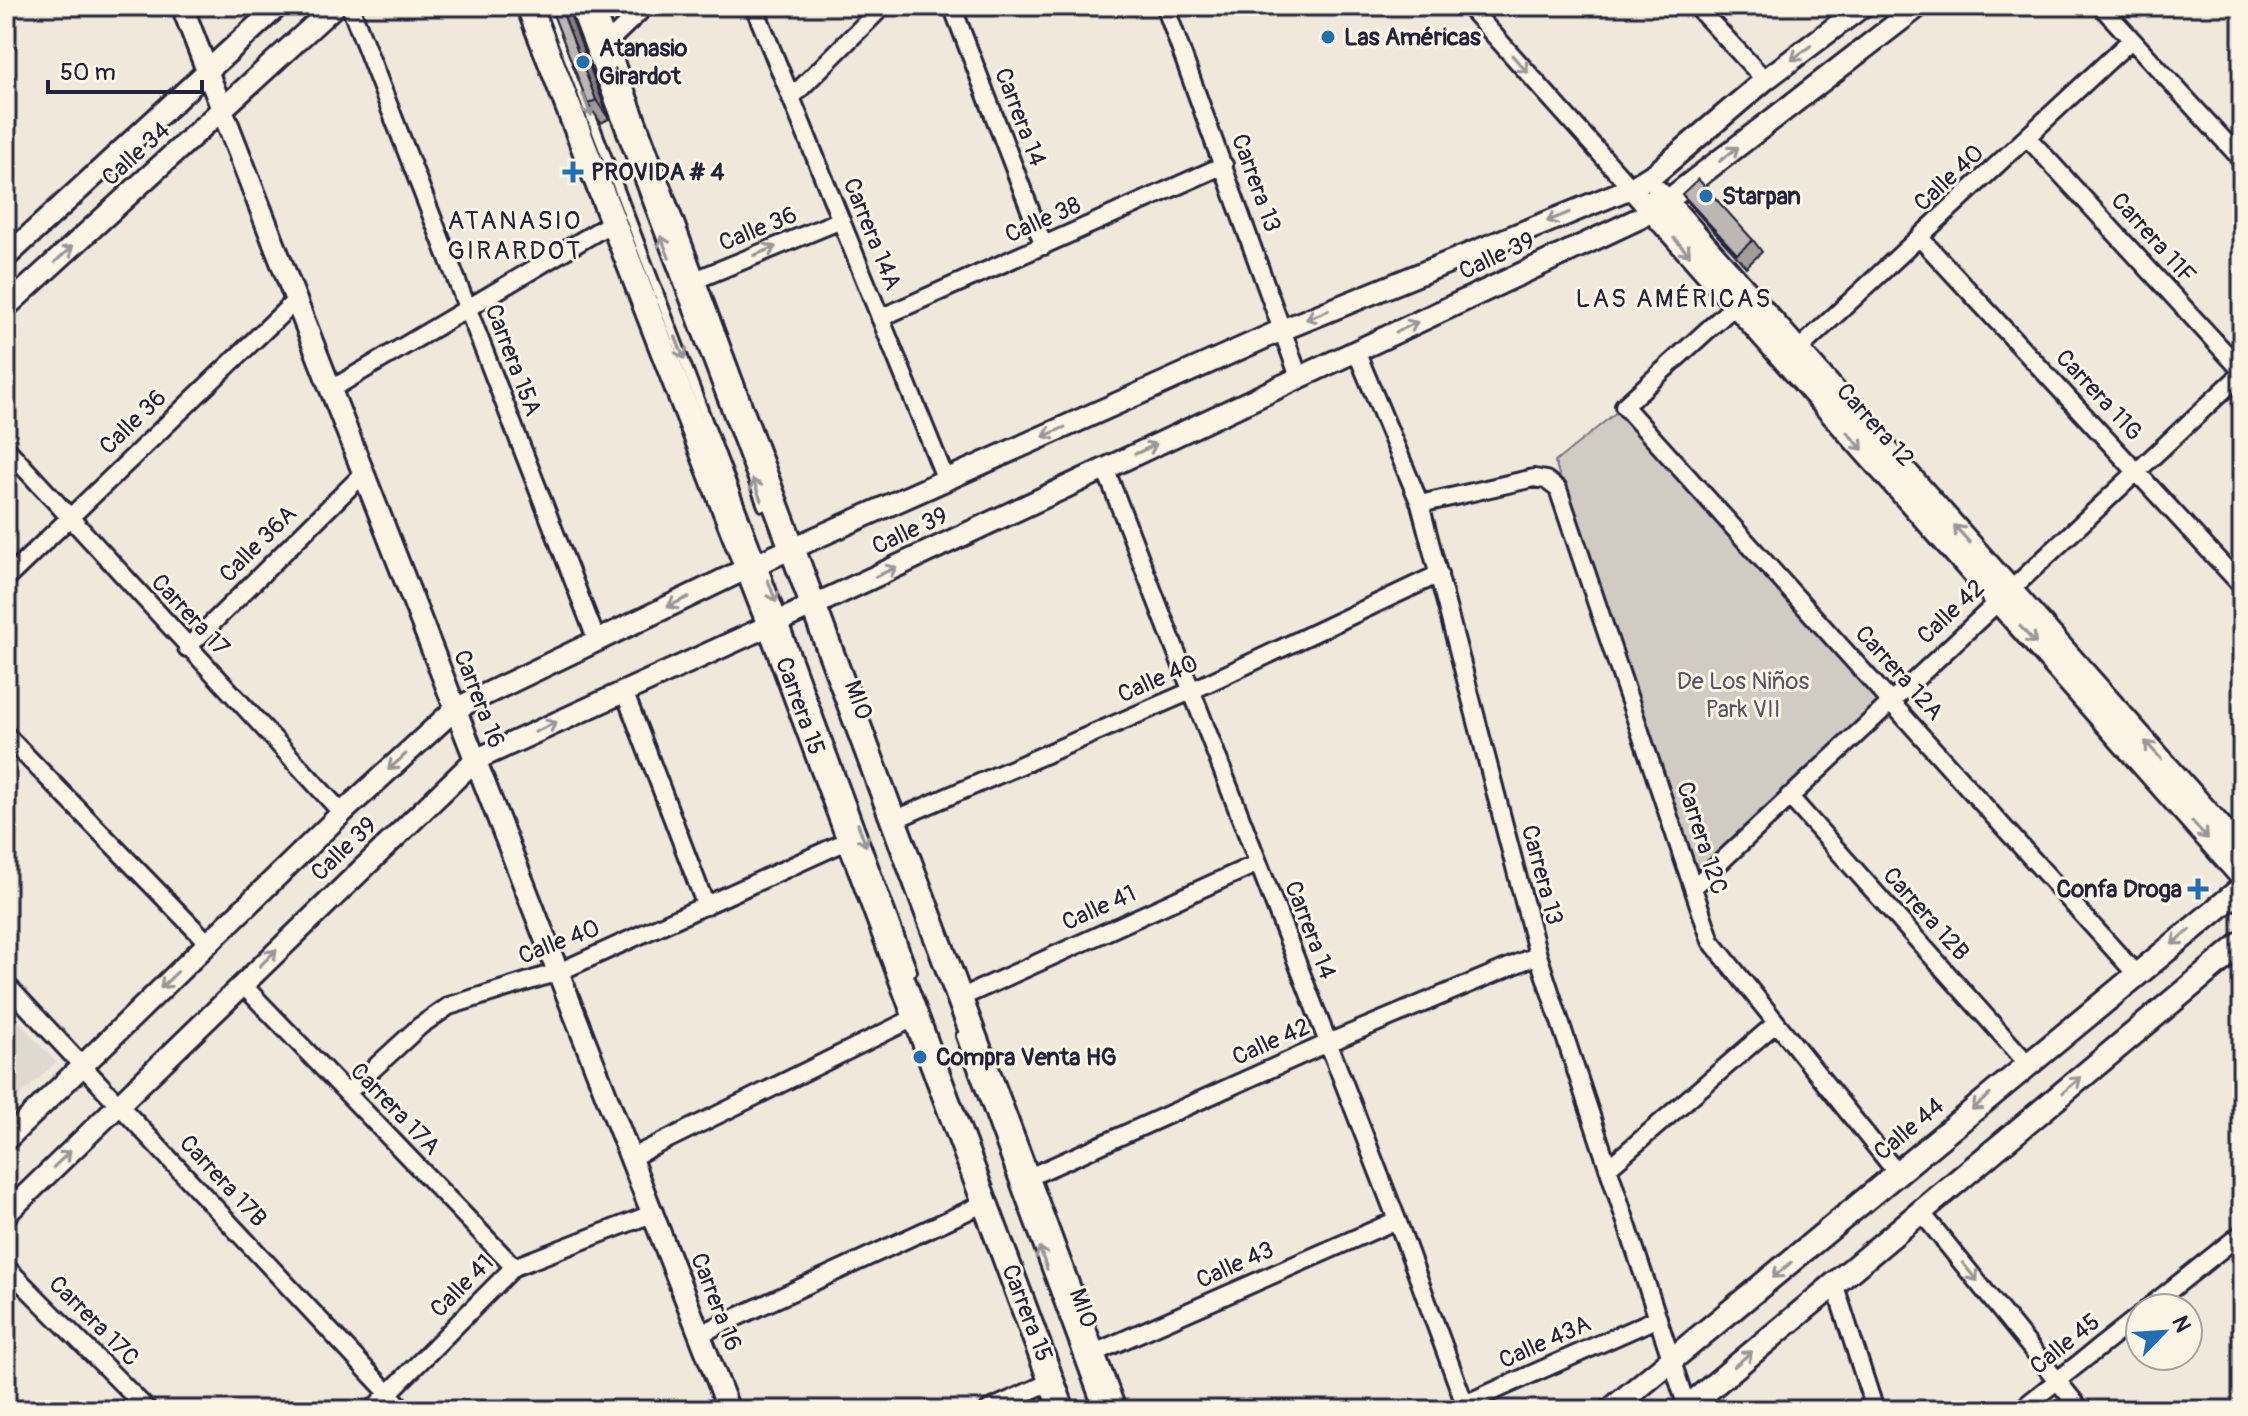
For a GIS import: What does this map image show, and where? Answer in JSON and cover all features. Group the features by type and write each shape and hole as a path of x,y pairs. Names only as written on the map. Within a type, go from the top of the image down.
{"main road":[{"name":"Carrera 15","path":"529,6 613,222 755,565 849,840 1062,1410"},
{"name":"Carrera 15","path":"590,6 693,281 784,547 894,820 1113,1410"},
{"name":"Calle 44","path":"1611,1410 2242,888"},
{"path":"1686,1409 2242,943"}],"street":[{"name":"Carrera 16","path":"182,6 362,475 561,971 729,1410"},
{"name":"Calle 34","path":"6,257 278,6"},
{"name":"Calle 34","path":"6,307 335,6"},
{"name":"Carrera 15A","path":"350,6 597,641"},
{"path":"605,45 646,6"},
{"name":"Carrera 14A","path":"754,6 946,480"},
{"path":"791,98 883,6"},
{"name":"Carrera 14","path":"952,6 1044,246"},
{"name":"Carrera 13","path":"1165,6 1299,377"},
{"name":"Carrera 12","path":"1468,6 1798,350 2242,878"},
{"path":"1696,6 1765,80"},
{"name":"Calle 39","path":"6,1140 342,813 455,709 755,565 784,547 946,480 1282,330 1639,184 1765,80 1863,6"},
{"name":"Calle 39","path":"6,1214 475,760 809,607 1659,206 1919,6"},
{"path":"2101,6 2131,40 2236,142 2242,160"},
{"name":"Calle 40","path":"1798,350 2131,40"},
{"name":"Carrera 11F","path":"2028,138 2242,372"},
{"name":"Calle 38","path":"880,318 1224,165"},
{"name":"Carrera 12","path":"1659,206 1734,306 2242,850"},
{"name":"Calle 36","path":"693,281 841,220"},
{"path":"330,390 613,222"},
{"name":"Carrera 11G","path":"1920,238 2242,586"},
{"name":"Calle 36","path":"6,579 295,301"},
{"name":"Carrera 12A","path":"1734,306 1624,406 2136,974"},
{"name":"Carrera 13","path":"1356,351 1420,504 1538,955 1686,1409"},
{"name":"Calle 42","path":"1694,887 2242,372"},
{"name":"Carrera 17","path":"6,448 342,813"},
{"name":"Carrera 14","path":"1105,468 1397,1220 1461,1408"},
{"name":"Calle 36A","path":"187,648 362,475"},
{"name":"Carrera 12C","path":"1420,504 1540,478 1553,484 1563,497 1711,941 1897,1173"},
{"name":"Calle 40","path":"894,820 1191,691 1439,574"},
{"path":"624,691 706,906"},
{"path":"6,735 208,943"},
{"name":"Carrera 12B","path":"1789,796 2027,1063"},
{"name":"Calle 40","path":"347,1093 420,1026 449,1006 561,971 849,840"},
{"name":"Calle 41","path":"960,998 1258,863"},
{"name":"Calle 42","path":"1027,1178 1328,1043 1538,955"},
{"name":"Carrera 17B","path":"6,984 404,1410"},
{"name":"Carrera 17A","path":"242,984 514,1267"},
{"path":"632,1157 916,1017"},
{"path":"1608,1168 1775,1024"},
{"path":"700,1334 985,1203"},
{"path":"1921,1212 2081,1410"},
{"name":"Calle 41","path":"372,1410 514,1267 654,1213"},
{"name":"Calle 43","path":"1092,1354 1397,1220"},
{"path":"2168,1292 2242,1233"},
{"name":"Carrera 17C","path":"6,1267 148,1410"},
{"path":"1834,1283 1875,1410"},
{"name":"Calle 43A","path":"1461,1408 1658,1318"},
{"name":"Calle 45","path":"2020,1410 2124,1328"},
{"path":"988,1410 1052,1381"}],"lane":[{"path":"549,6 755,565"},
{"path":"574,6 766,511"},
{"path":"809,607 813,637"},
{"name":"MIO","path":"776,622 913,976"},
{"name":"MIO","path":"956,1023 1099,1410"},
{"name":"MIO","path":"974,1140 1072,1410"}],"shaded area":[{"path":"6,1008 56,1062 6,1109"}],"green space":[{"name":"De Los Niños Park VII","path":"1624,406 1892,700 1694,887 1555,462"}],"building":[{"path":"550,6 560,6 596,100 588,104"},
{"path":"1698,179 1753,240 1737,254 1682,194"}],"place":[{"name":"Las Américas","path":"1328,37"},
{"name":"Atanasio Girardot","path":"583,62"},
{"name":"PROVIDA # 4","path":"573,172"},
{"name":"Starpan","path":"1706,196"},
{"name":"Confa Droga","path":"2198,889"},
{"name":"Compra Venta HG","path":"920,1057"}],"district":[{"name":"ATANASIO GIRARDOT","path":"515,236"},
{"name":"LAS AMÉRICAS","path":"1674,299"}]}
